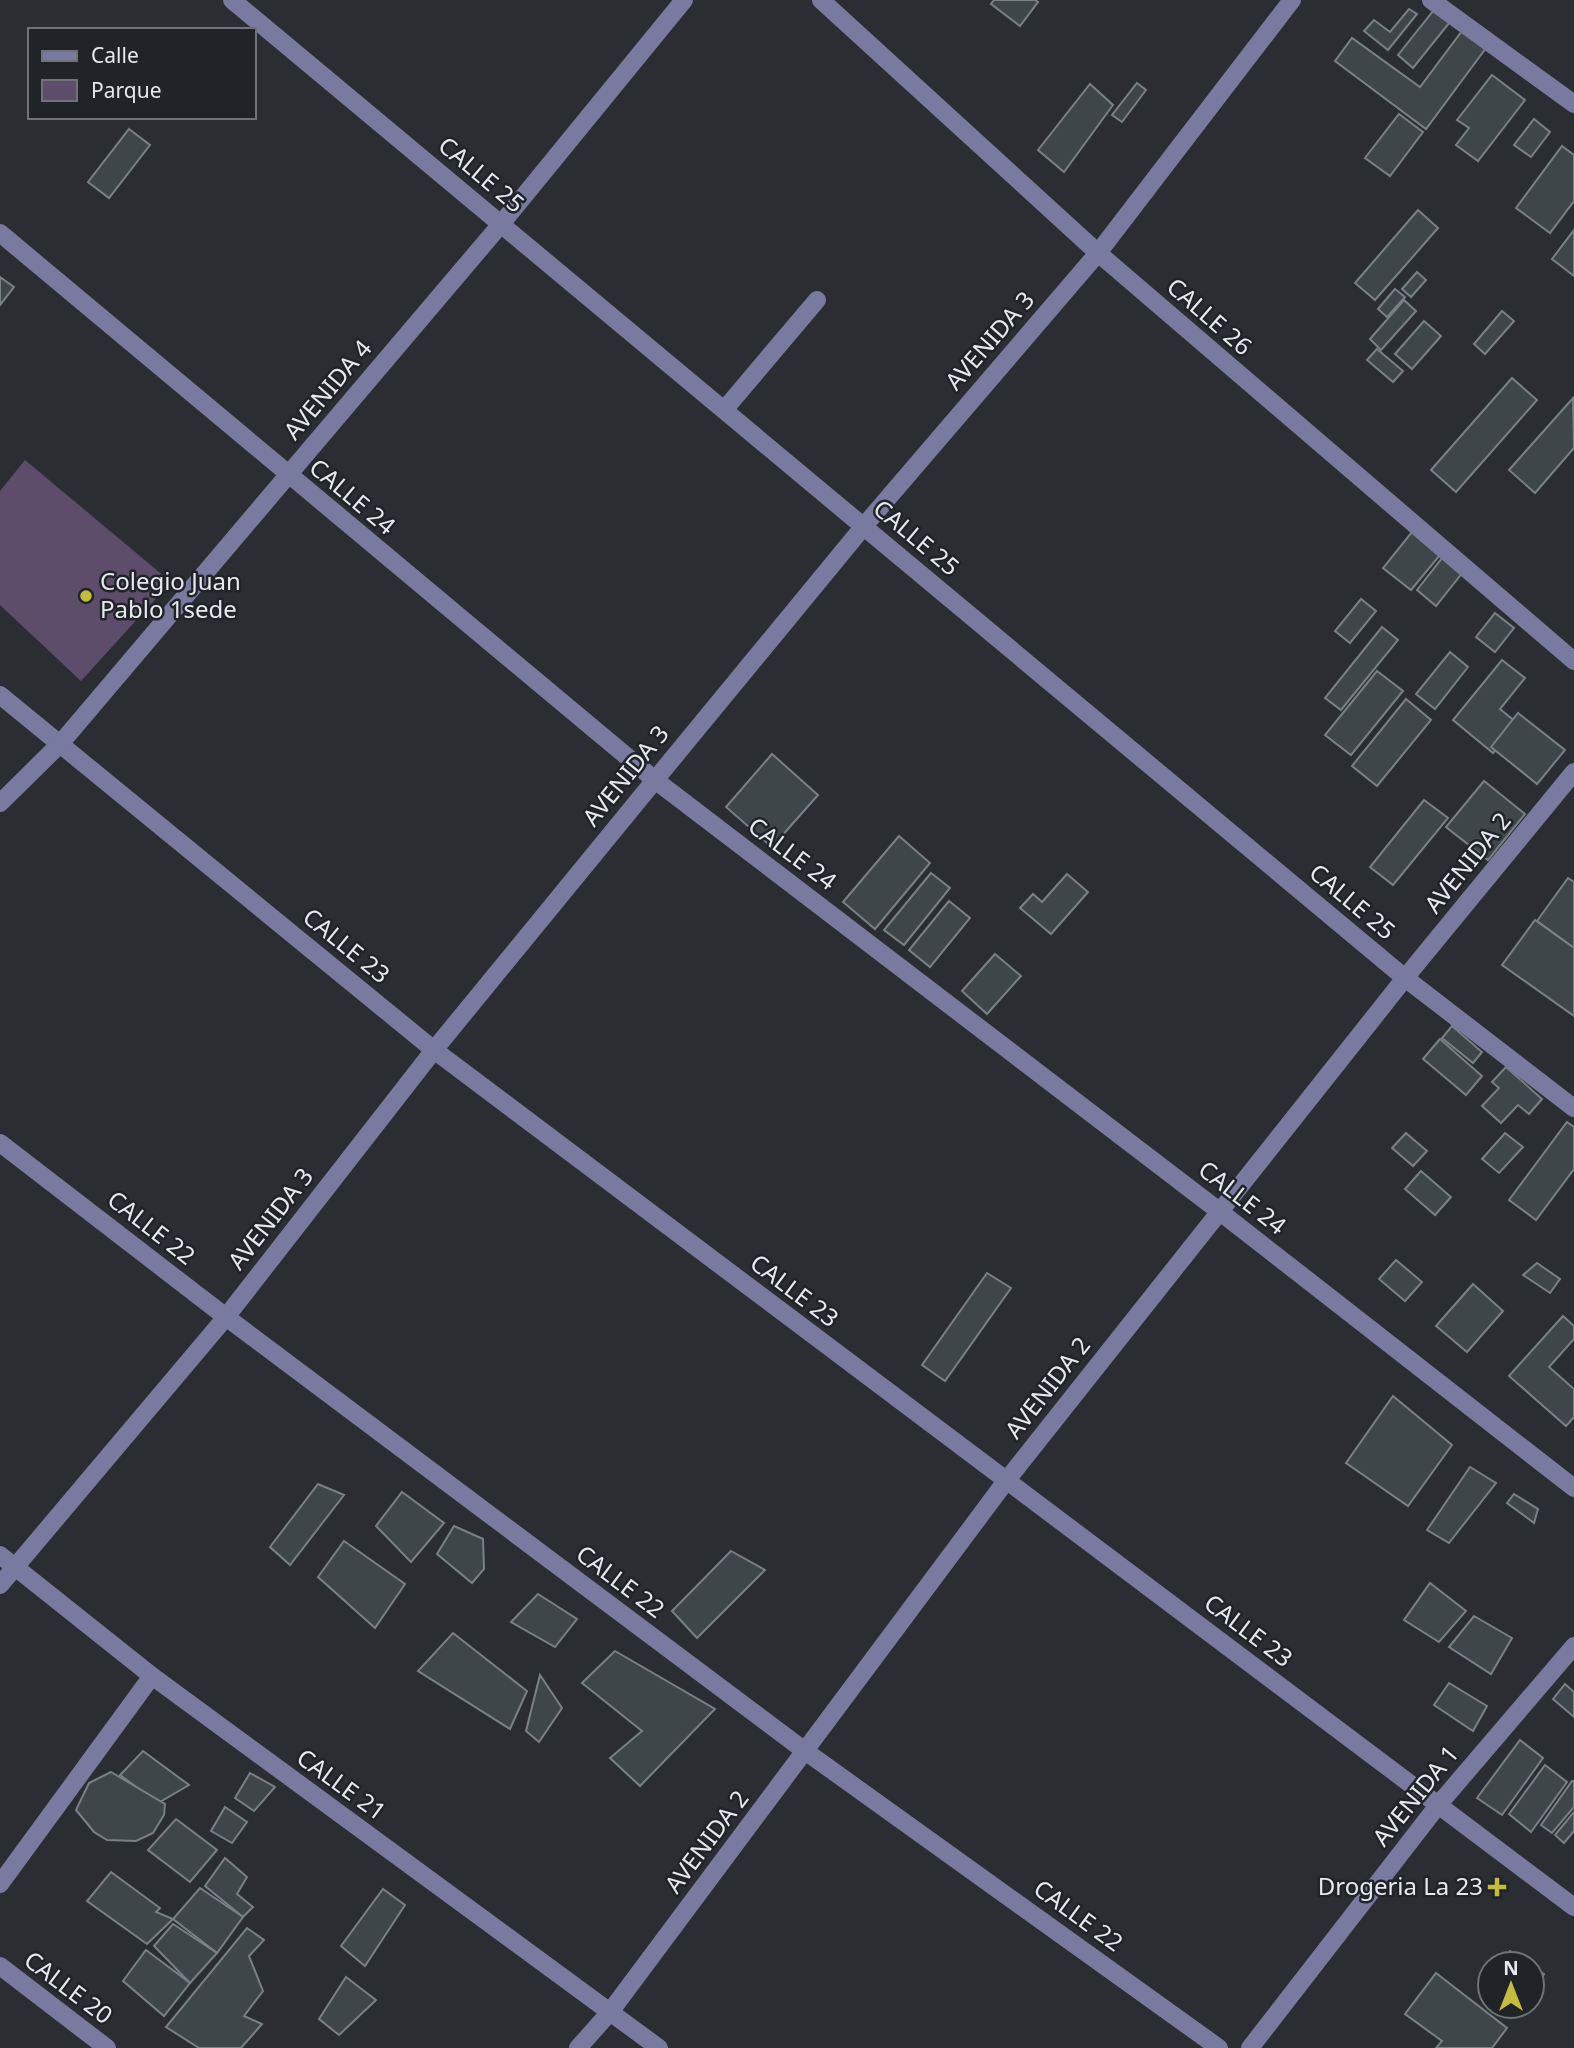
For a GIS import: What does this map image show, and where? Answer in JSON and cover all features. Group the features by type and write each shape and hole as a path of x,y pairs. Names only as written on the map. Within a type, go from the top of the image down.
{"street":[{"name":"CALLE 25","path":"232,0 1405,978 1574,1108"},
{"name":"AVENIDA 4","path":"0,803 60,744 501,224 684,0"},
{"name":"CALLE 26","path":"821,0 1098,253 1574,661"},
{"name":"AVENIDA 3","path":"0,1586 226,1317 435,1050 864,526 1098,253 1292,0"},
{"path":"1431,0 1574,104"},
{"name":"CALLE 24","path":"0,233 655,780 1219,1211 1574,1488"},
{"path":"724,410 817,300"},
{"name":"CALLE 23","path":"0,695 435,1050 1574,1907"},
{"name":"AVENIDA 2","path":"578,2048 610,2012 1006,1481 1405,978 1574,772"},
{"name":"CALLE 22","path":"0,1143 226,1317 805,1751 1220,2048"},
{"name":"CALLE 21","path":"0,1555 152,1676 659,2048"},
{"name":"AVENIDA 1","path":"1250,2048 1439,1804 1574,1646"},
{"path":"0,1884 152,1676"},
{"name":"CALLE 20","path":"0,1966 107,2048"}],"green space":[{"path":"25,460 171,582 81,681 0,605 0,491"}],"building":[{"path":"994,0 1038,2 1020,26 991,4"},
{"path":"1409,9 1417,14 1388,50 1364,31 1374,20 1390,32"},
{"path":"1434,10 1450,22 1413,68 1398,55"},
{"path":"1462,31 1486,48 1426,129 1335,61 1352,38 1420,87"},
{"path":"1492,75 1525,100 1478,161 1456,145 1469,128 1457,120"},
{"path":"1137,83 1146,90 1122,122 1112,115"},
{"path":"1090,84 1113,105 1064,172 1038,150"},
{"path":"1399,114 1423,132 1390,176 1365,158"},
{"path":"1534,119 1550,132 1531,157 1514,145"},
{"path":"129,129 150,145 109,198 88,182"},
{"path":"1562,146 1574,155 1574,201 1550,233 1516,208"},
{"path":"1418,210 1438,228 1375,300 1355,283"},
{"path":"1574,230 1574,276 1552,259"},
{"path":"1417,272 1426,280 1411,297 1402,289"},
{"path":"0,277 14,287 0,305"},
{"path":"1395,289 1405,297 1387,317 1378,309"},
{"path":"1404,300 1416,311 1381,350 1370,339"},
{"path":"1502,311 1514,321 1485,354 1474,344"},
{"path":"1424,321 1441,336 1412,369 1395,354"},
{"path":"1377,349 1403,371 1393,382 1367,360"},
{"path":"1512,378 1537,400 1456,492 1431,470"},
{"path":"1573,398 1574,448 1535,493 1509,470"},
{"path":"1412,532 1440,555 1411,590 1383,568"},
{"path":"1443,557 1463,572 1436,606 1417,590"},
{"path":"1361,599 1376,611 1350,643 1335,631"},
{"path":"1495,613 1514,628 1495,652 1476,637"},
{"path":"1382,627 1398,640 1341,710 1325,698"},
{"path":"1450,652 1468,667 1435,709 1416,694"},
{"path":"1502,660 1525,678 1500,709 1517,723 1493,753 1453,720"},
{"path":"1377,671 1403,691 1351,755 1325,735"},
{"path":"1406,699 1431,720 1377,786 1352,766"},
{"path":"1518,713 1565,750 1537,784 1491,747"},
{"path":"772,754 818,795 772,847 726,807"},
{"path":"1484,781 1525,814 1488,860 1446,827"},
{"path":"1424,800 1448,818 1393,885 1370,867"},
{"path":"899,836 930,863 875,929 843,902"},
{"path":"931,873 950,888 904,945 884,930"},
{"path":"1067,874 1088,892 1051,934 1020,908 1033,894 1042,902"},
{"path":"1568,878 1574,882 1574,948 1537,921"},
{"path":"949,901 970,918 930,967 909,950"},
{"path":"1535,920 1574,948 1574,1016 1502,965"},
{"path":"995,954 1021,976 987,1014 962,991"},
{"path":"1452,1026 1482,1052 1473,1063 1442,1038"},
{"path":"1440,1039 1482,1076 1466,1095 1423,1059"},
{"path":"1506,1067 1542,1099 1529,1114 1518,1105 1501,1123 1482,1106 1499,1088 1492,1082"},
{"path":"1567,1122 1574,1127 1574,1169 1536,1220 1509,1200"},
{"path":"1406,1133 1427,1151 1413,1166 1392,1148"},
{"path":"1505,1133 1523,1147 1499,1173 1482,1159"},
{"path":"1421,1171 1451,1197 1435,1215 1405,1189"},
{"path":"1396,1260 1422,1282 1405,1301 1379,1279"},
{"path":"1537,1263 1560,1279 1550,1293 1523,1275"},
{"path":"987,1273 1011,1288 945,1381 922,1365"},
{"path":"1473,1284 1503,1311 1467,1352 1436,1326"},
{"path":"1563,1316 1574,1326 1574,1339 1549,1367 1574,1389 1574,1417 1566,1426 1509,1376"},
{"path":"1393,1396 1452,1445 1408,1506 1346,1463"},
{"path":"1470,1467 1496,1483 1449,1543 1427,1530"},
{"path":"318,1484 344,1495 290,1565 270,1547"},
{"path":"402,1492 444,1523 411,1562 376,1526"},
{"path":"1514,1494 1538,1509 1534,1523 1507,1503"},
{"path":"454,1526 483,1539 484,1569 472,1583 437,1554"},
{"path":"344,1541 405,1584 375,1628 318,1577"},
{"path":"731,1551 765,1570 697,1638 672,1611"},
{"path":"1430,1583 1466,1611 1439,1642 1404,1620"},
{"path":"538,1594 577,1619 555,1647 511,1622"},
{"path":"1474,1616 1512,1638 1491,1674 1449,1647"},
{"path":"453,1633 527,1691 510,1729 418,1671"},
{"path":"615,1651 715,1709 640,1786 610,1758 642,1731 582,1683"},
{"path":"540,1675 562,1708 539,1742 526,1731"},
{"path":"1449,1683 1487,1706 1473,1731 1434,1705"},
{"path":"1565,1684 1574,1692 1574,1717 1553,1699"},
{"path":"1520,1740 1543,1758 1502,1815 1477,1798"},
{"path":"143,1751 189,1785 158,1803 120,1775"},
{"path":"1545,1765 1567,1782 1531,1832 1509,1814"},
{"path":"111,1772 165,1804 164,1815 153,1833 136,1841 107,1840 94,1832 76,1810 89,1783"},
{"path":"250,1773 275,1787 254,1811 235,1798"},
{"path":"1572,1781 1574,1807 1552,1833 1541,1825"},
{"path":"225,1807 247,1822 232,1843 211,1831"},
{"path":"1574,1812 1574,1831 1564,1843 1555,1835"},
{"path":"176,1819 217,1850 190,1882 148,1850"},
{"path":"225,1858 247,1877 237,1894 253,1907 243,1917 205,1886"},
{"path":"111,1872 160,1908 156,1912 173,1919 147,1944 87,1901"},
{"path":"200,1888 243,1917 217,1953 173,1919"},
{"path":"383,1889 405,1905 365,1966 341,1946"},
{"path":"173,1924 217,1953 190,1983 154,1946"},
{"path":"247,1928 264,1940 249,1956 263,1991 244,2016 262,2024 241,2048 199,2048 166,2027"},
{"path":"146,1950 190,1983 164,2016 123,1981"},
{"path":"1436,1973 1476,2004 1476,2020 1497,2020 1507,2028 1492,2048 1436,2048 1442,2041 1405,2014"},
{"path":"346,1977 376,2000 339,2035 319,2019"}],"place":[{"name":"Colegio Juan Pablo 1sede","path":"86,596"},
{"name":"Drogeria La 23","path":"1497,1887"}]}
